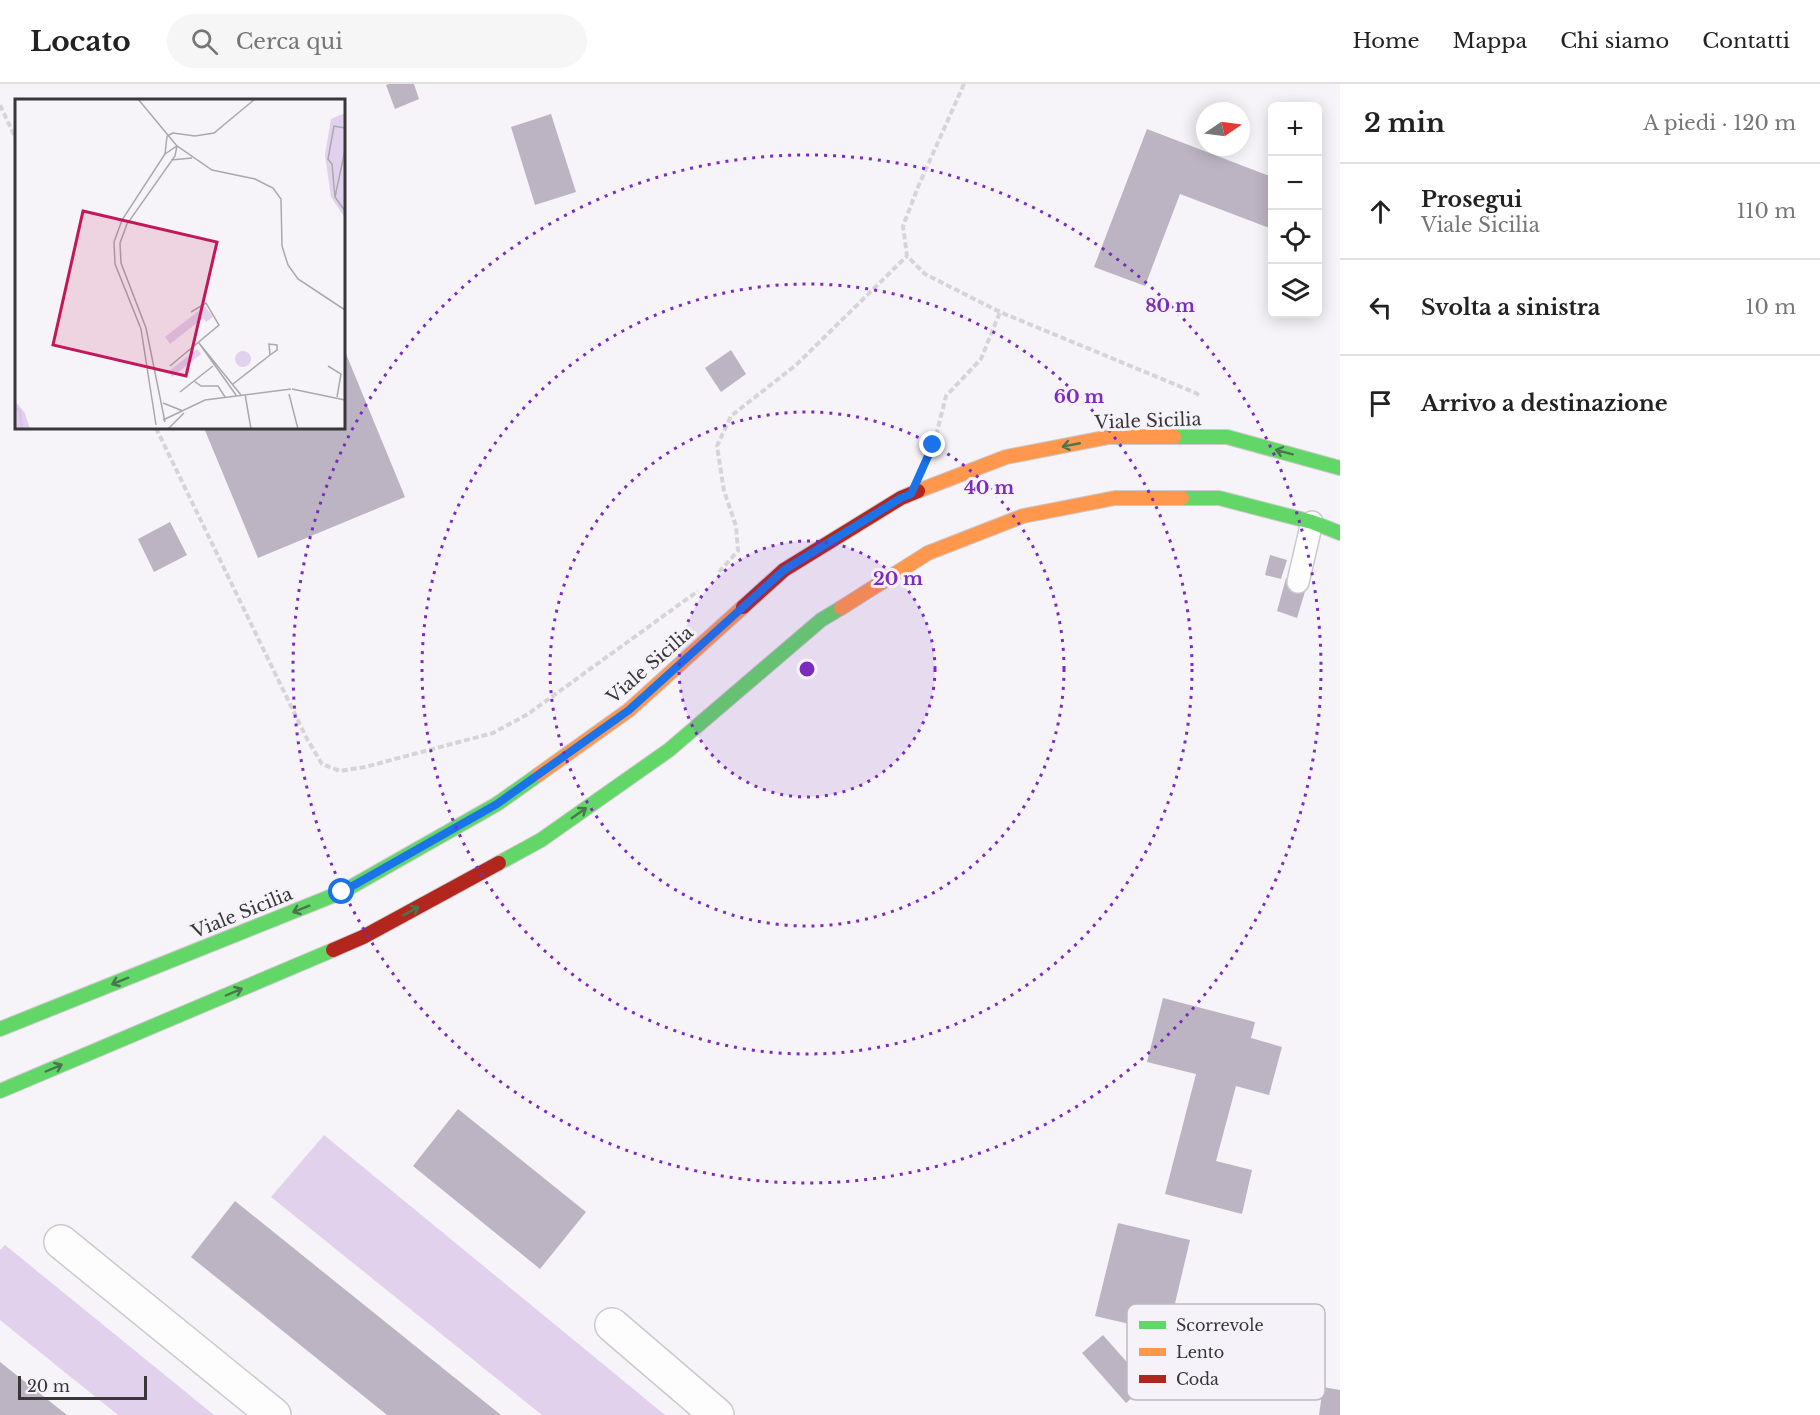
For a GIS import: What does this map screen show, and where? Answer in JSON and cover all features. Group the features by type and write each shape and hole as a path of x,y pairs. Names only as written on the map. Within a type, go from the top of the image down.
{"main road":[{"name":"Viale Sicilia","path":"0,1029 342,892 497,804 629,710 784,570 901,498 1006,457 1109,437 1227,437 1340,468"},
{"path":"0,1091 363,937 541,840 669,750 821,620 928,553 1023,516 1115,498 1219,498 1312,522 1340,533"}],"street":[{"path":"61,1242 274,1415"},
{"path":"612,1325 717,1415"}],"lane":[{"path":"1298,582 1312,522"}],"path":[{"path":"964,84 903,226 907,256 925,274 1000,312 1196,393 1216,412 1227,437"},
{"path":"0,105 15,137"},
{"path":"717,575 738,551 736,526 724,491 717,446 730,416 796,365 907,256"},
{"path":"911,494 933,445 946,396 981,359 1000,312"},
{"path":"156,429 306,737 322,764 340,771 365,767 493,733 528,714 700,590"}],"shaded area":[{"path":"324,1135 665,1415 542,1415 271,1197"},
{"path":"5,1245 214,1415 118,1415 0,1320 0,1250"}],"building":[{"path":"414,84 419,99 395,109 386,85"},
{"path":"551,114 576,192 535,205 511,127"},
{"path":"1147,129 1196,148 1196,156 1217,156 1268,175 1268,227 1180,194 1145,286 1094,267"},
{"path":"731,350 746,374 721,392 705,368"},
{"path":"345,351 405,497 258,558 204,429 345,429"},
{"path":"170,522 187,555 154,572 138,539"},
{"path":"1270,555 1287,560 1281,579 1265,575"},
{"path":"1286,578 1307,585 1297,618 1277,611"},
{"path":"1163,998 1255,1022 1251,1038 1282,1047 1269,1095 1236,1086 1216,1161 1252,1170 1242,1214 1165,1194 1196,1074 1147,1062"},
{"path":"458,1109 586,1212 540,1269 413,1166"},
{"path":"235,1201 501,1415 387,1415 191,1257"},
{"path":"1118,1223 1190,1240 1175,1304 1127,1304 1127,1323 1095,1316"},
{"path":"1103,1335 1127,1362 1127,1400 1130,1400 1126,1403 1082,1353"},
{"path":"0,1362 67,1415 0,1415"},
{"path":"1325,1387 1340,1390 1340,1415 1319,1415 1321,1400 1325,1400"}],"traffic: fast":[{"path":"1174,437 1227,437 1340,468"},
{"path":"1182,498 1219,498 1312,522 1340,533"},
{"path":"499,863 541,840 669,750 821,620 841,608"},
{"path":"0,1029 342,892 497,804 538,775"},
{"path":"0,1091 333,950"}],"traffic: slow":[{"path":"918,491 1006,457 1109,437 1174,437"},
{"path":"841,608 928,553 1023,516 1115,498 1182,498"},
{"path":"538,775 629,710 743,607"}],"traffic: jam":[{"path":"743,607 784,570 901,498 918,491"},
{"path":"333,950 363,937 499,863"}],"route":[{"path":"342,892 497,804 629,710 784,570 911,494 933,445"}]}
